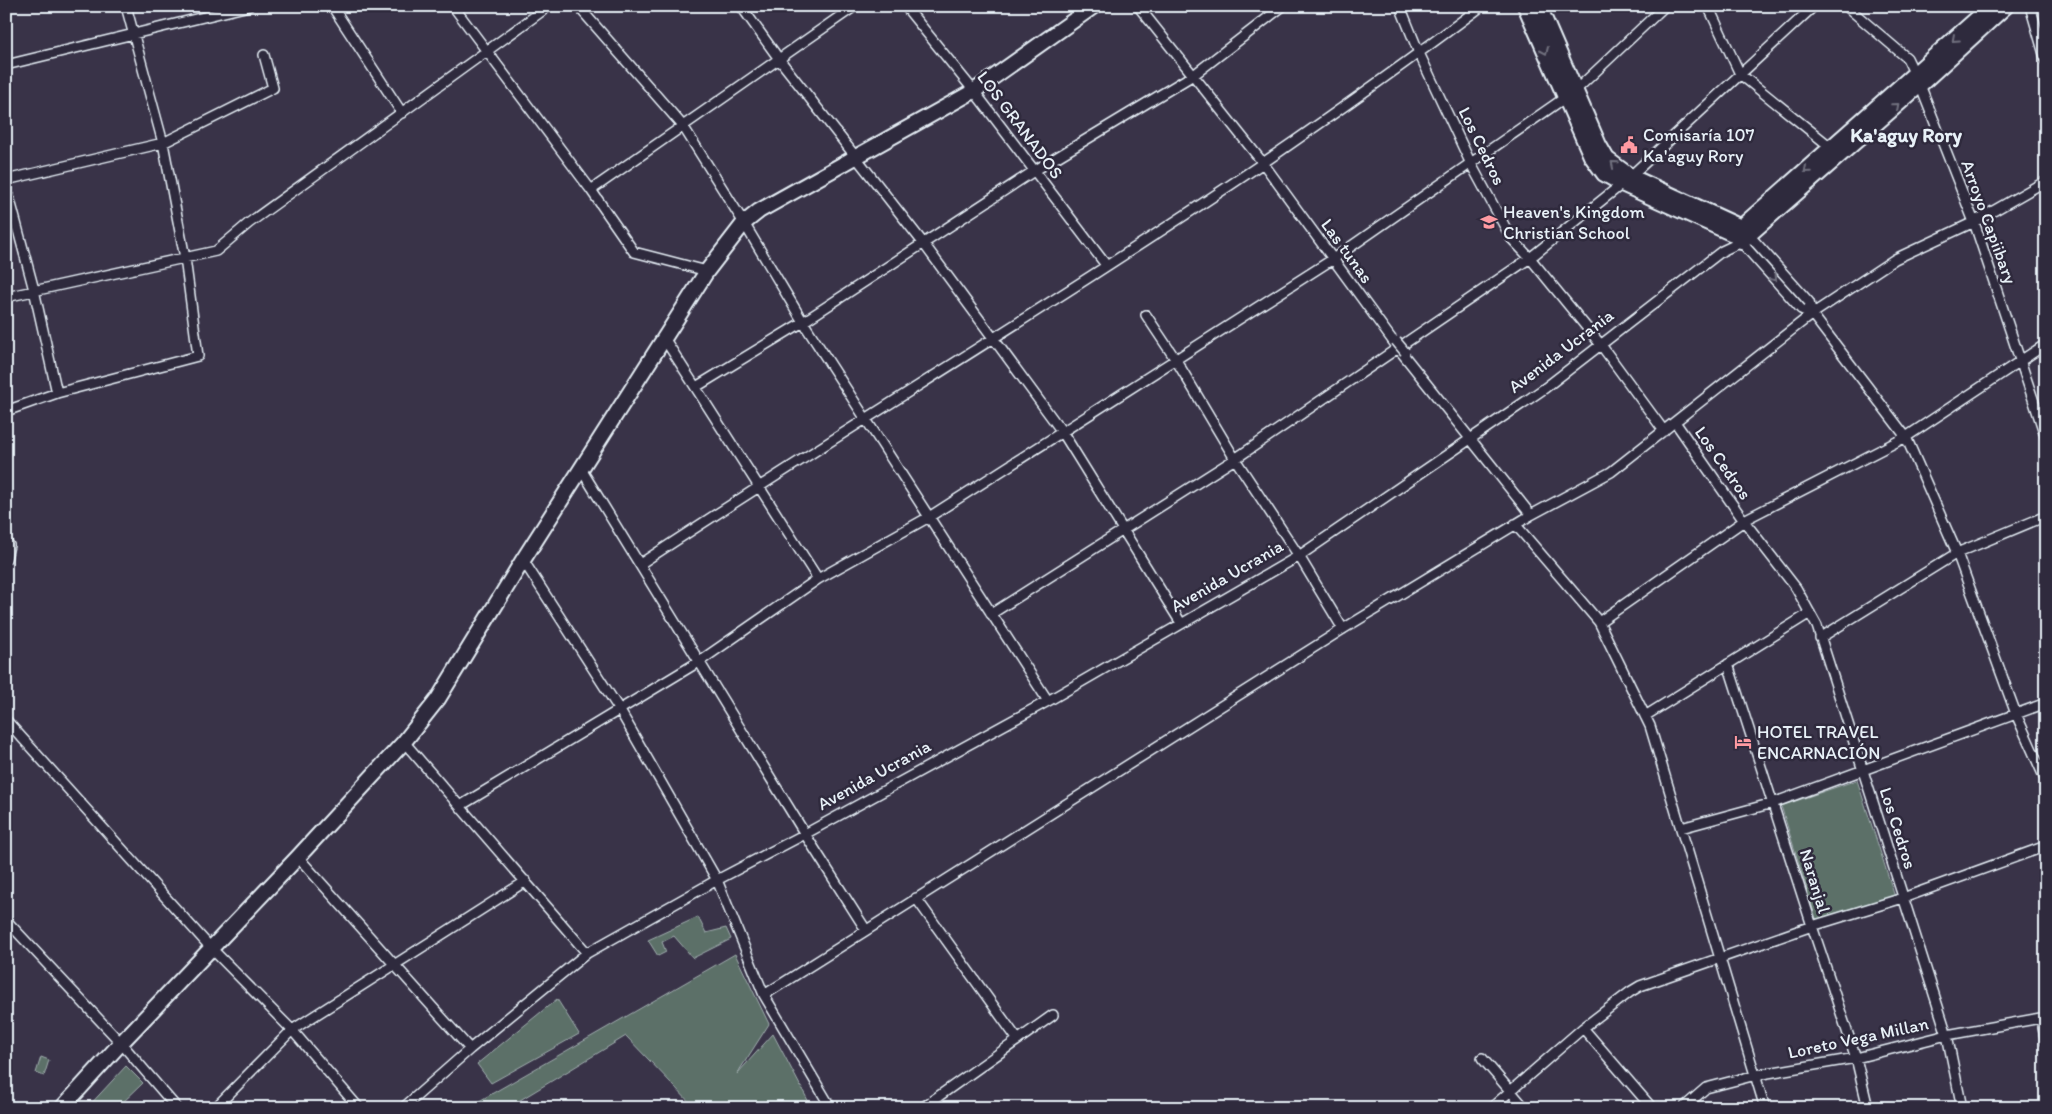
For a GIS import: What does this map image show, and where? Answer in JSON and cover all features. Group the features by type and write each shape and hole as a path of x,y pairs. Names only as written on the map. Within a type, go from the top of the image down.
{"street":[{"path":"6,411 57,393 198,356 185,258 163,143 126,6"},
{"path":"6,65 249,6"},
{"path":"332,6 402,113"},
{"path":"453,6 591,190 634,252 706,271"},
{"path":"6,297 216,251 249,223 549,6"},
{"path":"578,6 683,126 744,223 802,322 1048,701"},
{"path":"741,6 779,59 924,244 1063,432 1181,623"},
{"path":"591,190 855,6"},
{"name":"LOS GRANADOS","path":"905,6 974,91 1106,265"},
{"path":"62,1108 121,1043 298,858 404,742 438,699 523,560 706,271 744,223 760,211 974,91 1094,6"},
{"name":"Las tunas","path":"1138,6 1263,163 1332,259 1531,515"},
{"path":"696,388 924,244 1034,171 1192,76 1283,6"},
{"name":"Los Cedros","path":"1400,6 1419,53 1471,164 1511,238 1530,258 1601,345 1664,431"},
{"path":"640,564 1263,163 1482,6"},
{"path":"1525,6 1607,159 1626,180 1741,235 1809,302 1812,314 1906,437 1957,553 2016,714 2046,782"},
{"path":"1539,6 1571,94"},
{"path":"460,806 700,661 818,579 929,517 1332,259 1571,94 1665,6"},
{"path":"1708,6 1740,74 1836,152"},
{"path":"991,614 1234,459 1530,258 1626,180 1814,6"},
{"name":"Arroyo Capiibary","path":"1846,6 1907,58 1918,79 1974,222 2046,438"},
{"name":"Avenida Ucrania","path":"1918,79 1991,6"},
{"name":"Avenida Ucrania","path":"403,1108 470,1049 587,953 717,880 1048,701 1299,556 1545,388 1722,252 1918,79 2006,6"},
{"path":"2030,6 2046,61"},
{"path":"6,180 163,143 273,88 264,55"},
{"path":"764,995 1343,629 1515,524 1611,472 1812,314 1895,259 1974,222 2046,181"},
{"path":"6,184 34,290 57,393"},
{"path":"1146,315 1176,360 1234,459 1299,556 1343,629"},
{"path":"664,338 818,579"},
{"path":"1599,622 1744,521 1906,437 2046,344"},
{"name":"Los Cedros","path":"1675,422 1744,521 1796,588 1817,626 1946,1035 1962,1108"},
{"path":"581,469 866,930"},
{"path":"1820,638 1957,553 2046,516"},
{"path":"1515,524 1599,622 1650,726 1766,1108"},
{"path":"6,540 9,545 6,559"},
{"path":"523,560 619,709 717,880 764,995 831,1108"},
{"path":"1645,716 1810,613"},
{"name":"Naranjal","path":"1728,664 1856,1058 1868,1108"},
{"path":"1681,828 1773,803 2046,703"},
{"path":"6,720 211,948 292,1030 359,1108"},
{"path":"404,742 587,953"},
{"path":"1491,1108 1582,1028 1640,986 1812,926 1903,898 2046,846"},
{"path":"298,858 470,1049"},
{"path":"215,1108 292,1030 526,881"},
{"path":"916,898 1018,1040"},
{"path":"6,920 121,1043 177,1108"},
{"path":"922,1108 1053,1015"},
{"path":"2043,1017 2046,1042"},
{"name":"Loreto Vega Millan","path":"1683,1108 1706,1088 1756,1076 1856,1058 1946,1035 2043,1017"},
{"path":"1582,1028 1652,1108"},
{"path":"1482,1058 1525,1108"}],"green space":[{"path":"1857,780 1896,900 1819,928 1781,806"},
{"path":"698,917 706,933 726,928 731,939 693,958 674,936 662,942 666,952 658,956 648,940"},
{"path":"735,954 769,1024 737,1074 773,1034 812,1108 715,1108 711,1103 702,1108 695,1108 626,1036 507,1108 467,1108"},
{"path":"557,999 579,1034 491,1083 477,1064"},
{"path":"41,1057 49,1060 44,1076 36,1073"},
{"path":"126,1066 143,1083 117,1108 87,1108"}],"place":[{"name":"Comisaría 107 Ka'aguy Rory","path":"1629,145"},
{"name":"Heaven's Kingdom Christian School","path":"1489,222"},
{"name":"HOTEL TRAVEL ENCARNACIÓN","path":"1743,742"}],"district":[{"name":"Ka'aguy Rory","path":"1906,135"}]}
